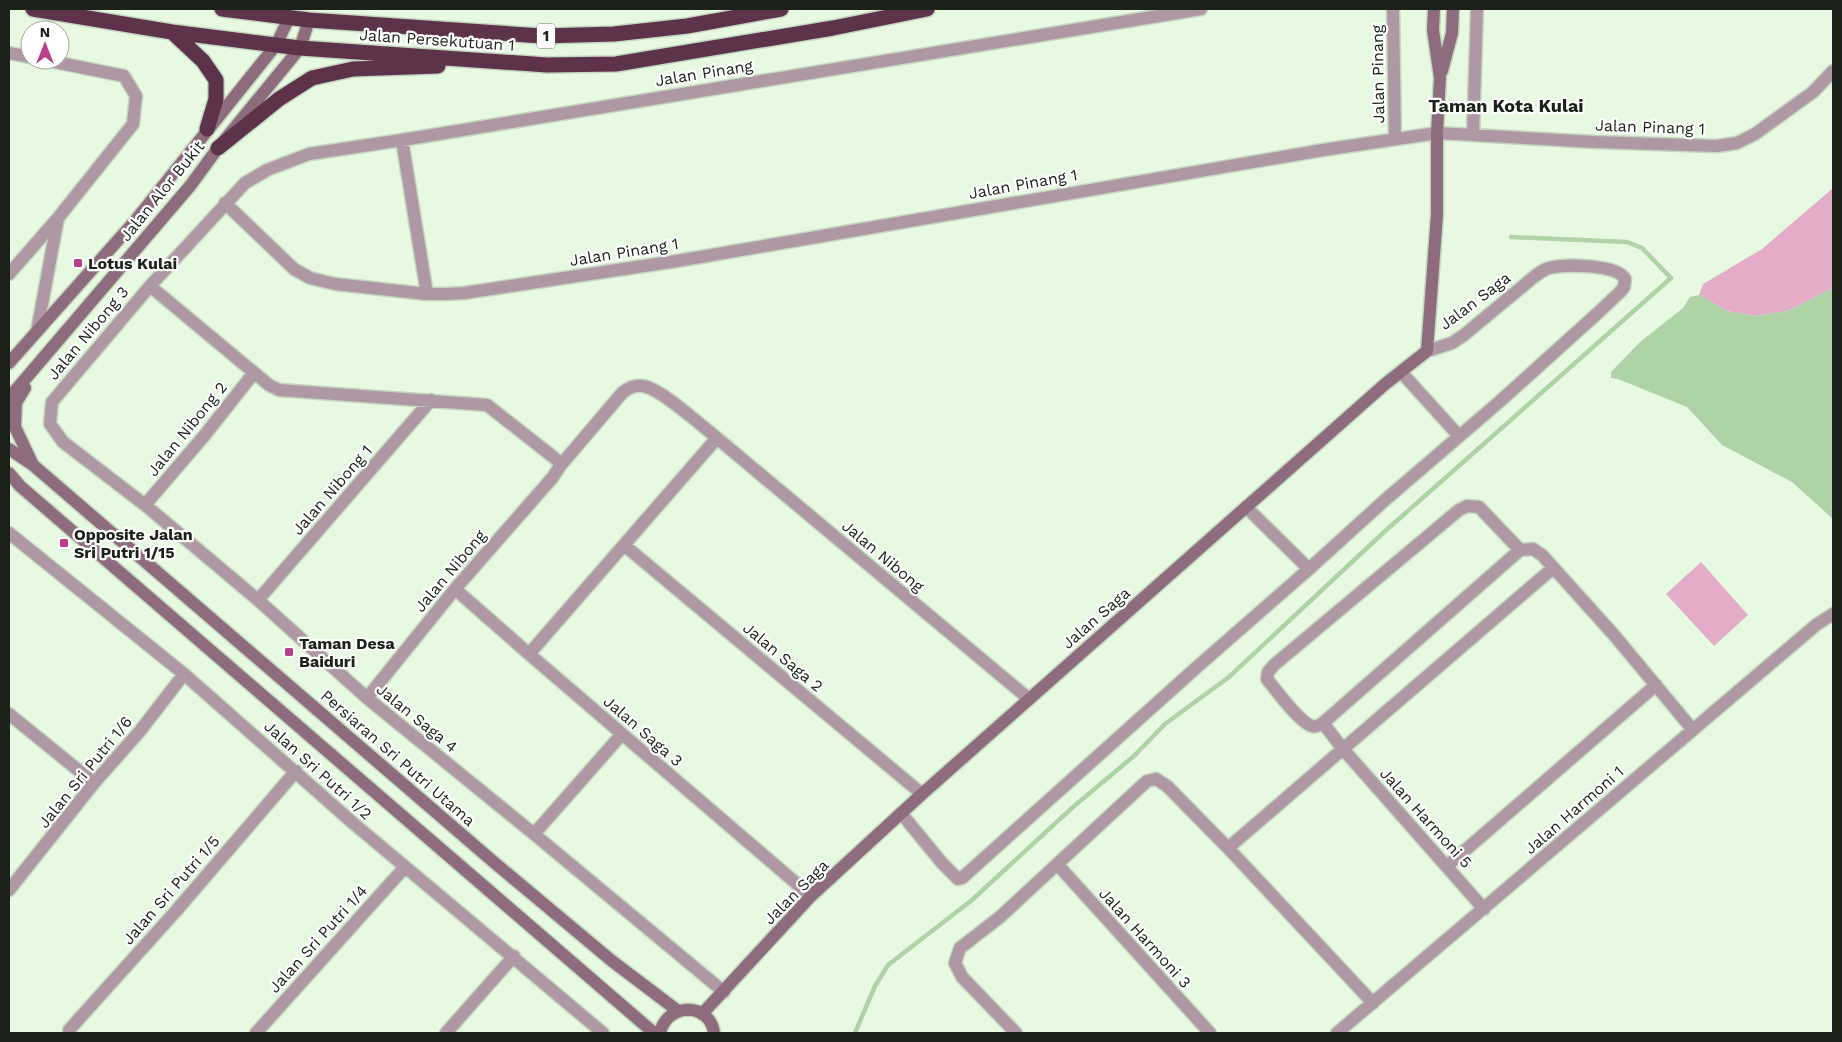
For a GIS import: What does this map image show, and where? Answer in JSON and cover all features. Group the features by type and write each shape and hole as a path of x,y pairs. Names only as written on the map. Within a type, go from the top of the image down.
{"highway":[{"name":"Jalan Persekutuan 1","path":"33,9 172,32 300,48 548,65 625,62 833,28 927,9"},
{"name":"Jalan Persekutuan 1","path":"222,9 309,20 542,36 614,34 687,26 781,9"},
{"path":"172,32 204,61 216,80 216,99 207,128"},
{"path":"218,148 279,98 312,78 354,69 548,65"}],"main road":[{"path":"1427,350 1438,214 1437,133 1440,78 1433,30 1434,9"},
{"path":"1440,78 1452,33 1453,9"},
{"name":"Jalan Alor Bukit","path":"9,363 135,221 207,128 276,45 289,18"},
{"name":"Jalan Alor Bukit","path":"9,398 190,186 218,148 300,48 309,20"},
{"name":"Jalan Saga","path":"702,1014 812,896 922,794 1246,507 1427,350"},
{"path":"33,465 15,427 16,403 48,352"},
{"name":"Persiaran Sri Putri Utama","path":"9,449 33,465 496,864 612,961 678,1011"},
{"path":"9,473 14,484 654,1033"},
{"path":"660,1033 664,1021 678,1011 691,1010 702,1014 709,1021 714,1033"}],"street":[{"name":"Jalan Pinang","path":"225,203 245,183 267,170 309,154 1201,9"},
{"name":"Jalan Pinang","path":"1393,9 1395,139"},
{"path":"1473,134 1477,9"},
{"path":"9,274 58,218 133,124 136,96 124,76 70,65"},
{"name":"Jalan Pinang 1","path":"225,203 294,269 310,278 335,284 427,294 464,293 677,260 1294,155 1437,133 1594,142 1717,146 1738,143 1755,134 1813,92 1833,71"},
{"path":"402,140 427,294"},
{"name":"Jalan Nibong 3","path":"50,424 52,402 150,286 225,203"},
{"path":"37,331 58,218"},
{"name":"Jalan Saga","path":"1427,350 1452,342 1464,335 1535,276 1548,268 1558,266 1600,268 1618,271 1624,276 1626,283 1621,291 1459,436"},
{"path":"150,286 269,386 279,390 486,405 552,456 558,461 560,466"},
{"path":"901,814 942,863 958,879 962,878 1459,436 1401,372"},
{"name":"Jalan Nibong 2","path":"145,505 254,374"},
{"name":"Jalan Nibong","path":"367,698 455,589 553,477 560,466 623,392 632,387 642,386 659,392 717,438 1029,699"},
{"name":"Jalan Nibong 1","path":"258,600 431,400"},
{"name":"Jalan Saga 4","path":"50,424 63,442 145,505 258,600 367,698 724,992"},
{"path":"529,654 717,438"},
{"path":"1520,550 1479,507 1467,506 1438,528 1274,666 1268,672 1267,679 1304,722 1312,727 1318,726 1520,550 1532,549 1542,555 1614,635 1693,730"},
{"path":"1246,507 1309,569"},
{"name":"Jalan Sri Putri 1/2","path":"9,533 184,674 405,867 514,956 603,1033"},
{"name":"Jalan Saga 2","path":"624,545 922,794"},
{"path":"1228,848 1553,568"},
{"name":"Jalan Saga 3","path":"455,589 812,896"},
{"name":"Jalan Harmoni 1","path":"1337,1033 1816,625 1833,614"},
{"name":"Jalan Sri Putri 1/6","path":"9,890 94,784 140,731 184,674"},
{"path":"1447,866 1656,685"},
{"path":"9,714 94,784"},
{"name":"Jalan Harmoni 5","path":"1323,723 1343,749 1484,909"},
{"path":"534,834 622,734"},
{"name":"Jalan Sri Putri 1/5","path":"69,1030 176,911 296,771"},
{"path":"1016,1033 962,976 955,963 960,948 1000,917 1147,781 1156,779 1167,786 1228,848 1373,1003"},
{"name":"Jalan Harmoni 3","path":"1056,864 1210,1033"},
{"name":"Jalan Sri Putri 1/4","path":"256,1033 405,867"},
{"path":"446,1033 514,956"}],"shaded area":[{"path":"1833,188 1833,288 1788,311 1756,316 1727,311 1699,295 1703,284 1762,249"},
{"path":"1833,288 1833,519 1792,482 1722,445 1687,407 1618,379 1611,378 1611,372 1640,342 1683,308 1690,297 1699,295 1727,311 1756,316 1788,311"},
{"path":"1701,562 1748,615 1714,646 1666,594"}],"waterway":[{"path":"855,1033 875,986 888,965 972,900 1073,807 1134,756 1165,724 1229,677 1383,533 1671,278 1642,248 1627,242 1511,237"}],"place":[{"name":"Lotus Kulai","path":"78,263"},
{"name":"Opposite Jalan Sri Putri 1/15","path":"64,543"},
{"name":"Taman Desa Baiduri","path":"289,652"}],"district":[{"name":"Taman Kota Kulai","path":"1506,105"}]}
